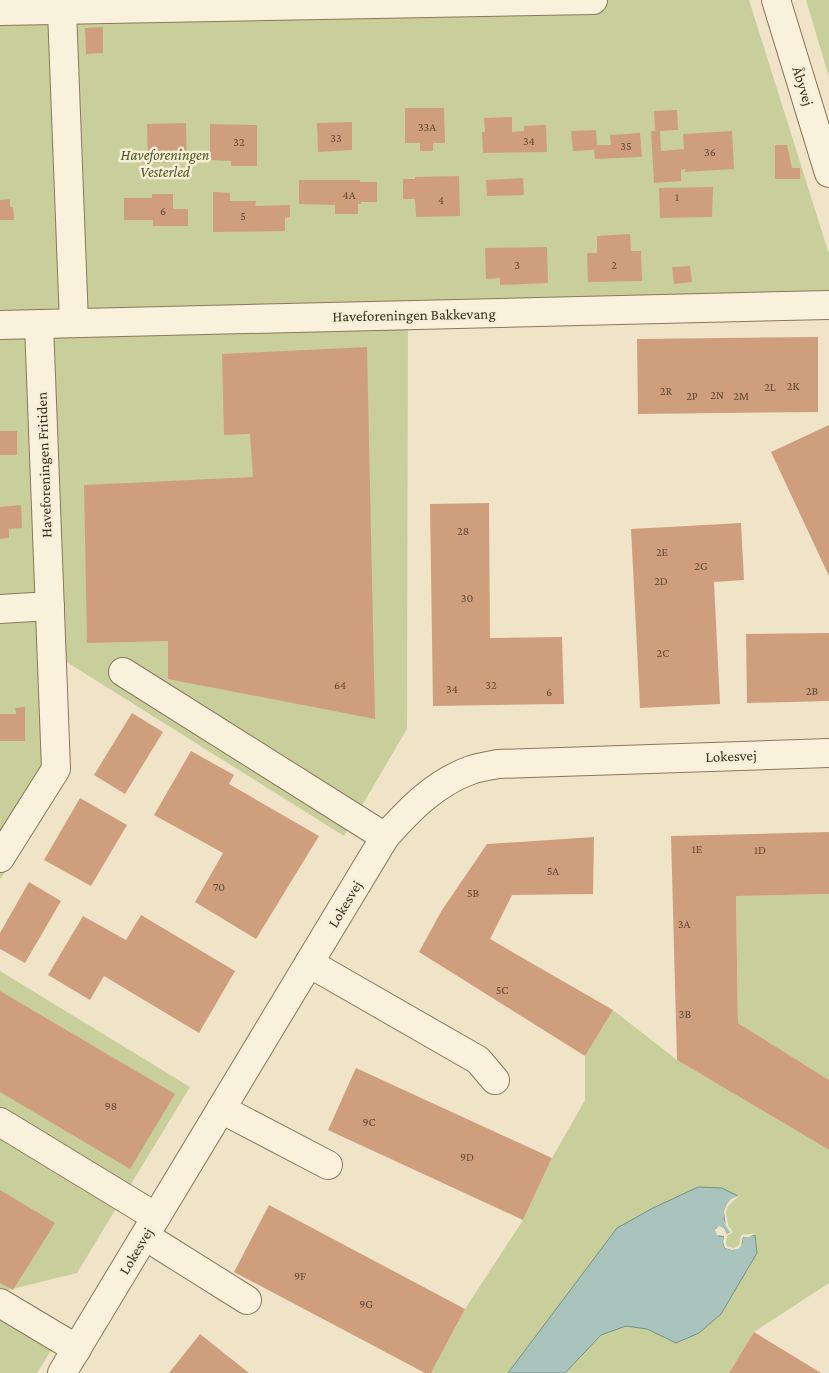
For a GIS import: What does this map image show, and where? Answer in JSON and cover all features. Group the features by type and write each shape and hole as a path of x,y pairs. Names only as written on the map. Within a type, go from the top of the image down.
{"street":[{"path":"0,11 62,10 109,4 593,0"},
{"name":"Åbyvej","path":"776,0 829,173"},
{"path":"62,10 74,323"},
{"name":"Haveforeningen Bakkevang","path":"0,325 829,305"},
{"name":"Haveforeningen Fritiden","path":"0,858 56,769 39,324"},
{"path":"0,609 50,606"},
{"path":"123,672 385,838"},
{"name":"Lokesvej","path":"71,1365 151,1227 385,838 424,796 448,780 472,769 498,764 829,753"},
{"path":"309,963 478,1060 495,1080"},
{"path":"222,1109 328,1164"},
{"path":"0,1122 151,1227 246,1300"},
{"path":"0,1303 71,1365"}],"green space":[{"name":"Haveforeningen Vesterled","path":"0,0 749,0 829,254 829,301 48,331 68,770 0,880"},
{"path":"806,0 829,0 829,77"},
{"path":"408,323 407,729 344,836 65,661 50,333"},
{"path":"829,894 829,1080 738,1023 736,896"},
{"path":"0,971 190,1087 77,1273 0,1292"},
{"path":"613,1010 677,1060 829,1150 829,1283 754,1332 729,1373 431,1373 465,1309 523,1220 552,1158 585,1100 585,1056"},
{"path":"0,1294 63,1331 37,1373 0,1373"}],"water":[{"path":"698,1187 722,1188 738,1196 726,1205 724,1219 731,1232 727,1234 724,1228 716,1228 719,1236 724,1236 725,1248 734,1250 742,1243 743,1237 755,1235 757,1253 721,1314 699,1333 676,1343 647,1329 626,1326 601,1335 565,1373 508,1373 617,1228 653,1208"}],"pier":[{"path":"740,1195 728,1206 726,1212 728,1225 733,1232 727,1236 727,1246 734,1248 739,1245 741,1235 757,1233 749,1237 743,1237 741,1246 738,1249 732,1250 725,1248 724,1236 717,1235 715,1230 719,1226 724,1228 727,1234 730,1232 726,1226 724,1212 726,1205 731,1199"}],"building":[{"path":"103,27 103,53 86,54 85,28"},
{"path":"405,108 444,108 445,143 433,143 433,151 420,151 420,143 405,143"},
{"path":"677,110 678,130 660,131 661,151 684,149 683,134 732,131 734,169 685,172 685,169 681,170 681,181 654,183 651,131 655,131 654,111"},
{"path":"512,117 512,132 524,131 524,126 546,125 547,152 483,153 482,132 485,132 484,118"},
{"path":"352,122 352,150 318,152 317,123"},
{"path":"186,123 187,162 148,163 147,124"},
{"path":"210,124 257,125 257,166 231,166 231,161 210,160"},
{"path":"596,130 597,145 611,145 610,135 640,133 642,157 595,159 594,150 573,151 571,131"},
{"path":"775,145 787,145 792,168 800,168 800,179 775,179"},
{"path":"459,176 460,216 416,217 415,199 403,199 403,179"},
{"path":"523,178 524,195 487,196 486,180"},
{"path":"299,180 360,180 360,182 377,182 377,202 361,202 361,204 358,204 358,214 335,214 335,205 299,204"},
{"path":"713,187 712,217 660,218 659,188"},
{"path":"213,192 230,193 230,201 256,201 255,206 290,205 290,217 285,218 285,231 213,232"},
{"path":"152,194 173,194 173,209 188,209 188,226 153,226 153,220 124,220 124,198 152,198"},
{"path":"10,199 14,220 0,220 0,200"},
{"path":"630,234 631,251 641,251 642,281 588,282 587,253 597,253 597,236"},
{"path":"547,247 548,283 500,285 500,278 486,279 485,248"},
{"path":"690,266 692,282 674,284 672,267"},
{"path":"818,337 818,412 638,414 637,339"},
{"path":"367,347 375,719 168,679 168,641 87,643 84,485 253,477 250,434 224,435 222,354"},
{"path":"829,425 829,576 771,452"},
{"path":"0,431 17,431 17,455 0,455"},
{"path":"489,503 490,638 562,637 564,704 433,706 430,504"},
{"path":"21,505 22,528 9,529 9,538 0,539 0,507"},
{"path":"741,523 744,580 714,582 720,704 640,708 631,529"},
{"path":"829,633 829,701 747,703 746,634"},
{"path":"25,707 25,741 0,741 0,714 16,714 15,708"},
{"path":"132,713 163,732 125,794 94,775"},
{"path":"191,751 234,775 229,784 319,836 256,939 195,902 223,853 154,815"},
{"path":"80,798 127,825 91,886 44,860"},
{"path":"829,832 829,894 736,896 738,1023 829,1080 829,1150 677,1060 671,836"},
{"path":"594,837 593,894 512,895 490,939 613,1010 585,1056 419,952 442,910 487,844"},
{"path":"29,882 61,901 25,963 0,949 0,933"},
{"path":"141,915 235,971 199,1033 104,976 90,1000 48,975 83,916 126,940"},
{"path":"0,991 175,1094 130,1169 0,1092"},
{"path":"356,1068 552,1158 523,1220 328,1130"},
{"path":"0,1190 55,1223 13,1290 0,1283"},
{"path":"269,1205 465,1309 431,1373 425,1373 234,1272"},
{"path":"754,1332 821,1373 729,1373"},
{"path":"200,1334 249,1373 169,1373"}]}
